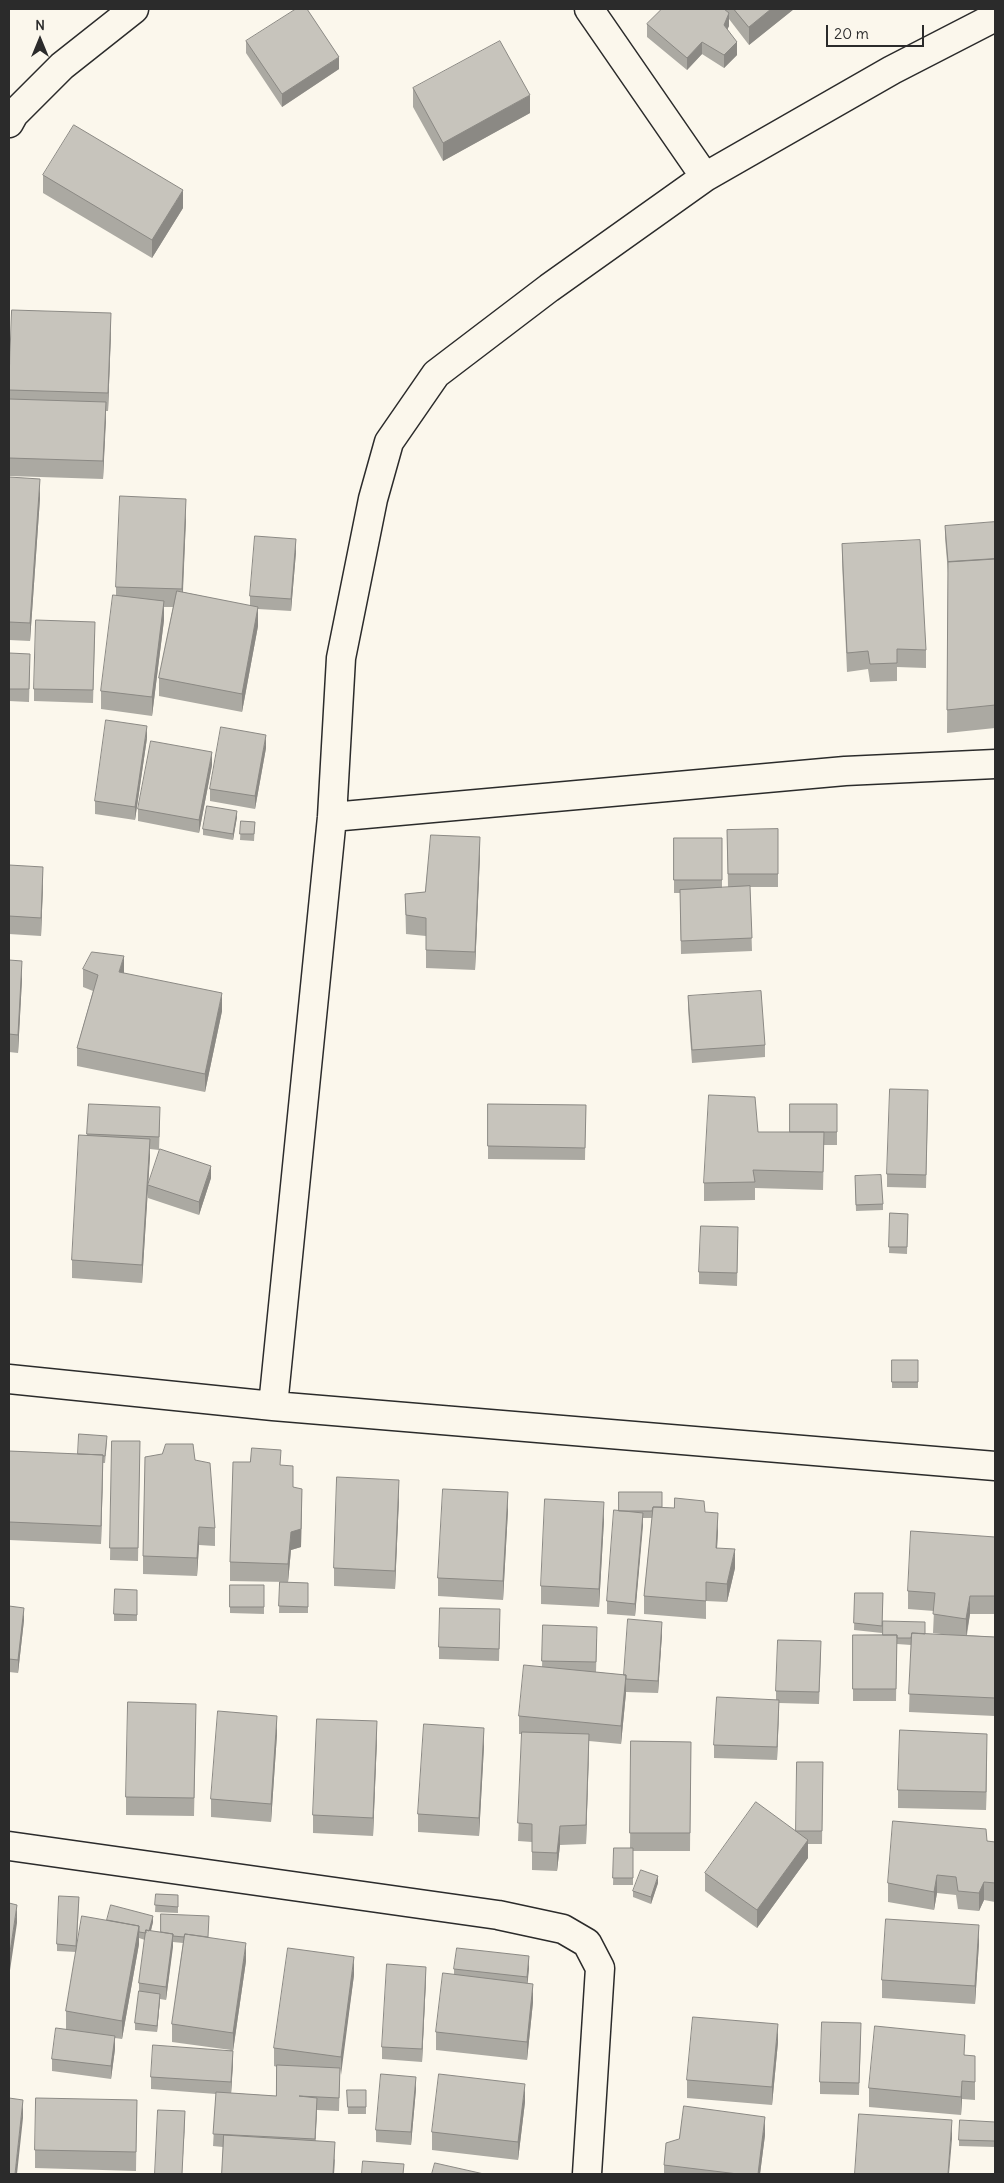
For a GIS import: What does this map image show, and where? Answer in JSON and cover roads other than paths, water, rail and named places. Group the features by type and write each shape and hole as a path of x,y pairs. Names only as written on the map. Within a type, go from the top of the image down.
{"street":[{"path":"9,123 14,114 62,66 134,9"},
{"path":"588,9 705,177"},
{"path":"273,1406 332,818 341,658 373,499 389,442 436,374 549,288 705,177 892,70 995,16"},
{"path":"332,818 845,771 995,764"},
{"path":"9,1379 273,1406 995,1466"},
{"path":"9,1846 498,1915 563,1929 587,1943 600,1968 587,2174"}]}
